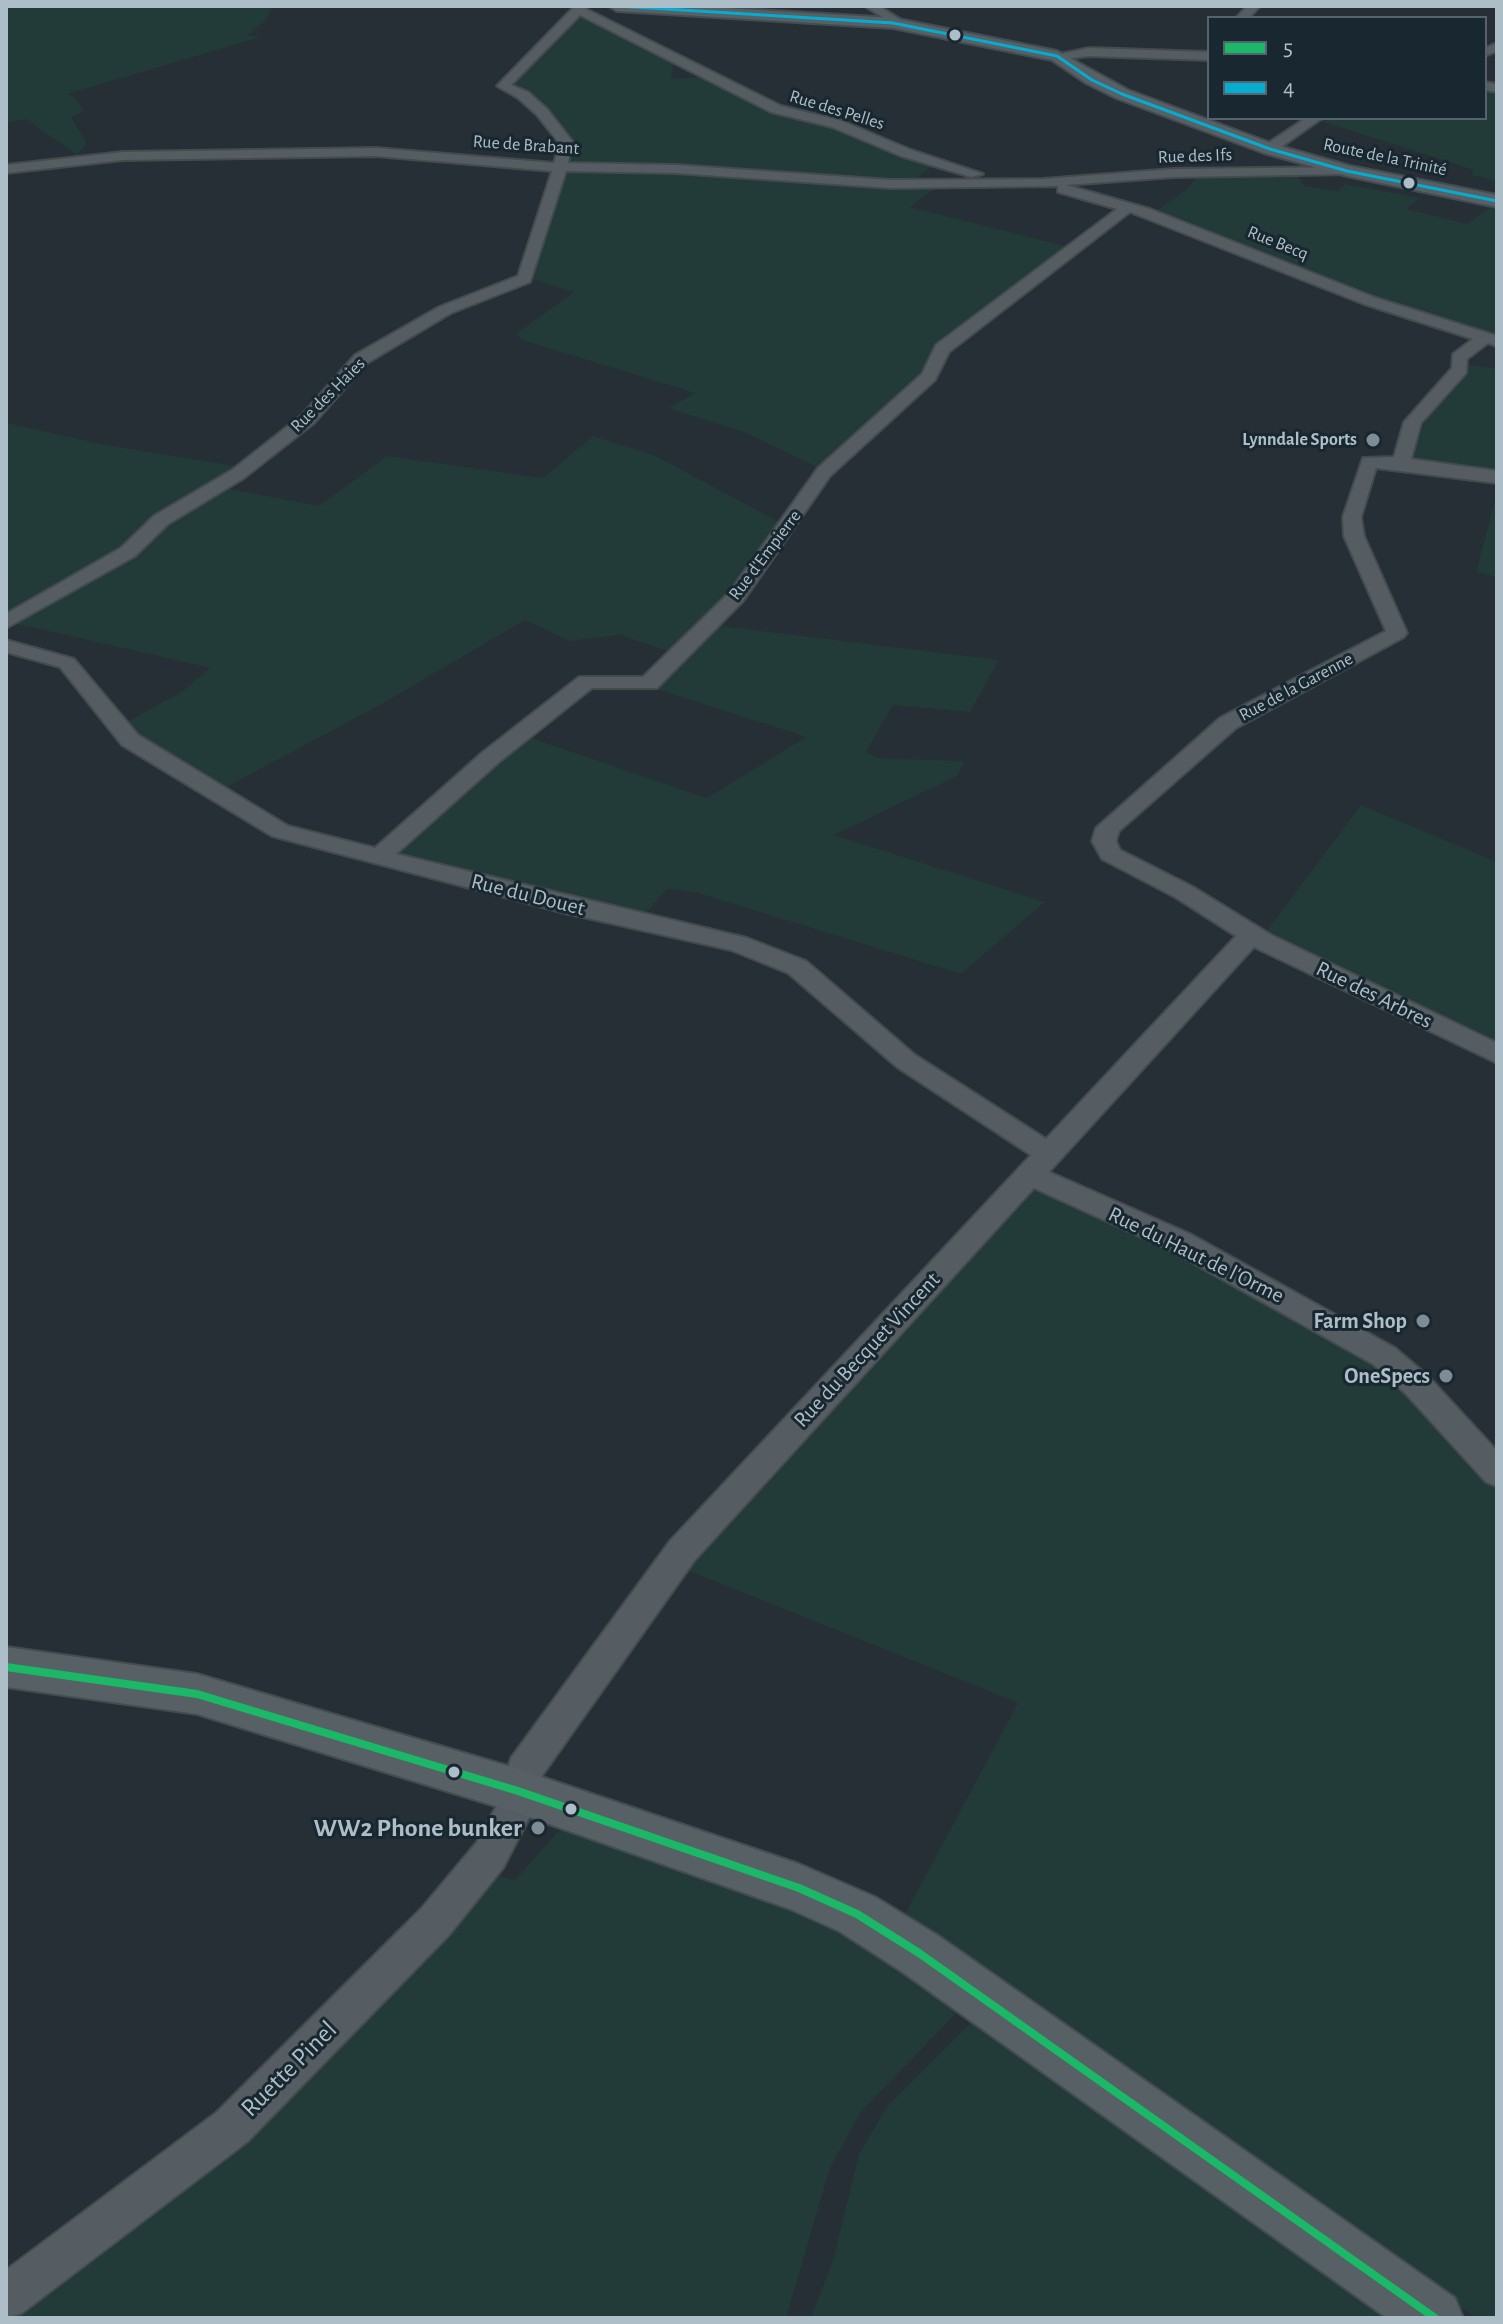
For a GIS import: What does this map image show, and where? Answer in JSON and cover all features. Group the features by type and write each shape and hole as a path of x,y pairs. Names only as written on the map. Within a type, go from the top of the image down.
{"main road":[{"name":"Route de la Trinité","path":"617,6 903,25 1057,56 1092,80 1122,94 1265,152 1497,201"},
{"path":"6,1667 197,1694 518,1791 799,1888 857,1914 919,1953 1435,2318"}],"street":[{"path":"871,6 903,25"},
{"path":"558,167 567,144 533,104 503,86 581,8"},
{"name":"Rue des Pelles","path":"581,8 776,109 837,124 930,162 1006,182"},
{"path":"1057,56 1089,52 1207,55"},
{"path":"1243,173 1265,152 1312,120"},
{"name":"Rue de Brabant","path":"6,169 123,156 376,152 558,167 676,169 891,184 1043,183"},
{"name":"Rue des Haies","path":"6,622 128,552 161,520 238,474 308,419 361,359 445,310 525,279 542,233 558,167"},
{"name":"Rue des Ifs","path":"1043,183 1174,173 1347,171"},
{"name":"Rue Becq","path":"1043,183 1128,207 1370,301 1491,339"},
{"name":"Rue d'Empierre","path":"379,858 479,766 587,682 649,683 736,597 824,472 929,376 942,349 1128,207"},
{"path":"1401,463 1413,422 1460,369 1459,358 1491,339"},
{"name":"Rue de la Garenne","path":"1251,935 1184,892 1110,854 1104,841 1108,828 1217,731 1397,633 1354,536 1352,517 1369,462 1401,463 1497,477"},
{"name":"Rue du Douet","path":"6,646 67,663 130,740 280,831 379,858 738,944 797,967 906,1061 1040,1164"},
{"name":"Rue des Arbres","path":"1251,935 1497,1054"},
{"name":"Rue du Becquet Vincent","path":"518,1791 524,1770 682,1551 1251,935"},
{"name":"Rue du Haut de l'Orme","path":"1040,1164 1384,1356 1427,1395 1497,1473"},
{"name":"Ruette Pinel","path":"6,2297 232,2127 435,1922 490,1855 513,1812 518,1791"}],"green space":[{"path":"6,6 273,6 264,22 248,35 261,37 67,94 74,97 84,111 71,117 87,143 77,155 26,119 6,123 6,31 9,28 6,26"},
{"path":"580,12 674,60 671,79 711,76 773,109 832,124 934,164 913,182 564,165 571,143 559,124 530,95 507,86"},
{"path":"1487,87 1497,89 1497,181 1472,175 1473,170 1317,120 1487,120"},
{"path":"561,169 657,170 940,185 910,207 1069,247 968,323 925,374 821,469 746,433 668,408 695,393 522,340 517,333 574,292 530,278 546,234"},
{"path":"1296,174 1304,186 1338,191 1345,184 1420,198 1407,209 1467,224 1497,203 1497,338 1418,315 1154,213 1188,188 1198,175"},
{"path":"1467,364 1497,369 1497,472 1411,460 1427,416 1458,383"},
{"path":"6,423 106,445 241,467 130,546 6,619"},
{"path":"593,436 656,456 783,524 710,619 674,653 619,635 570,641 525,620 382,704 223,789 135,735 125,723 183,691 210,668 14,623 167,520 224,488 319,506 387,456 543,478"},
{"path":"1497,492 1497,577 1476,572"},
{"path":"713,625 999,660 970,712 893,705 866,752 879,758 965,761 957,776 834,835 1045,902 961,974 695,892 667,889 642,917 392,855 525,736 707,798 806,737 650,687"},
{"path":"1361,805 1497,862 1497,1049 1263,936"},
{"path":"1031,1186 1150,1233 1368,1356 1417,1397 1497,1491 1497,2318 1476,2318 903,1918 1018,1703 684,1569"},
{"path":"565,1824 788,1898 960,2009 860,2113 830,2168 786,2318 6,2318 6,2310 494,1874 515,1880"},
{"path":"987,2021 1403,2318 811,2318 833,2260 859,2154 886,2108 971,2023"}],"transit line":[{"name":"4","path":"617,6 893,23 1057,56 1092,80 1122,94 1270,149 1347,171 1497,201"},
{"name":"5","path":"6,1667 197,1694 518,1791 799,1888 857,1914 919,1953 1435,2318"}],"place":[{"name":"Lynndale Sports","path":"1373,440"},
{"name":"Farm Shop","path":"1423,1321"},
{"name":"OneSpecs","path":"1446,1376"},
{"name":"WW2 Phone bunker","path":"538,1828"}]}
